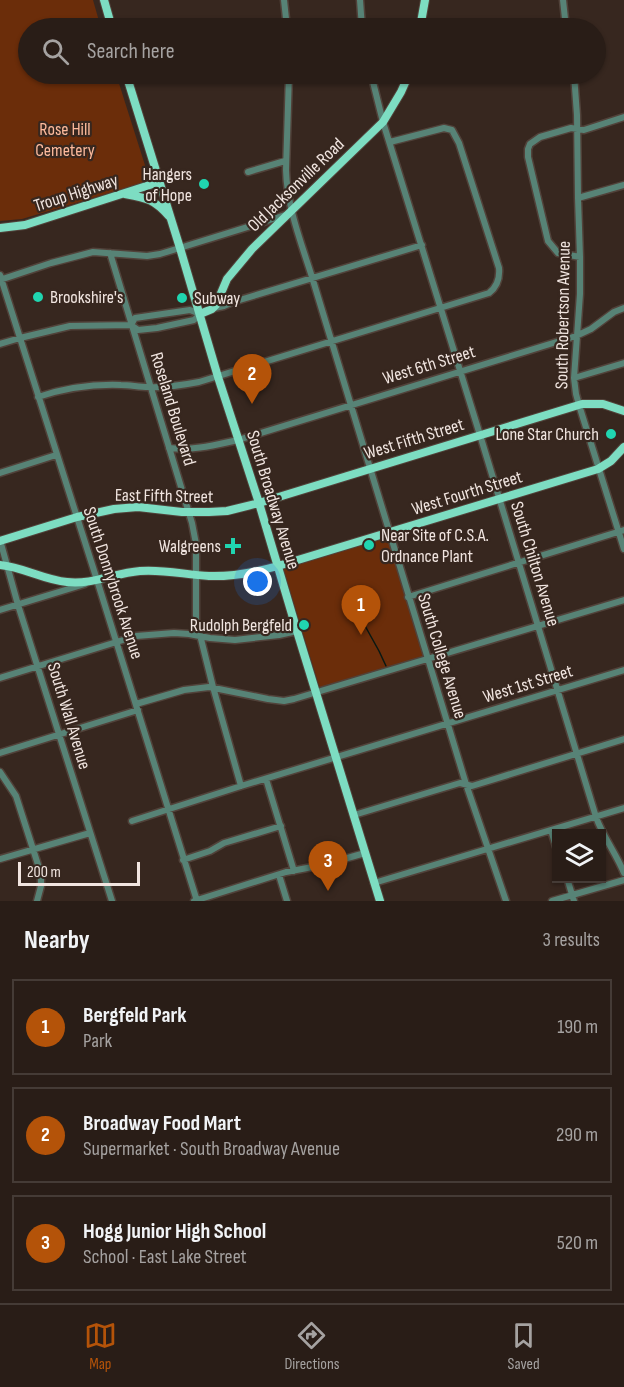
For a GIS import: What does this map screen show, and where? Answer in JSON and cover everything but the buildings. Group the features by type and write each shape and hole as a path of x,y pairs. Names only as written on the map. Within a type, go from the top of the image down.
{"main road":[{"path":"104,0 109,18"},
{"path":"422,18 425,0"},
{"name":"South Broadway Avenue","path":"129,84 380,901"},
{"name":"Old Jacksonville Road","path":"213,308 227,279 239,263 383,122 405,84"},
{"name":"Troup Highway","path":"0,228 25,225 159,182"},
{"path":"124,193 155,202 171,219"},
{"path":"200,314 213,308"},
{"name":"West Fifth Street","path":"259,502 579,405 603,404 624,411"},
{"name":"West Fourth Street","path":"4,565 60,582 72,583 144,571 172,571 215,576 235,575 278,566 598,469 611,461 624,447"},
{"name":"East Fifth Street","path":"0,541 105,510 150,508 189,513 227,511 259,502"}],"street":[{"path":"284,0 286,18"},
{"path":"360,0 361,18"},
{"path":"563,0 565,18"},
{"name":"South College Avenue","path":"289,84 285,161 291,212 447,724 506,901"},
{"name":"South Chilton Avenue","path":"374,84 383,122 596,817 624,873"},
{"name":"South Robertson Avenue","path":"575,84 580,294 574,378 579,405 598,469 621,531 624,549"},
{"path":"580,257 558,253 548,241 528,157 528,148 534,140 572,128 584,130 624,117"},
{"path":"39,397 97,385 151,388 181,386 489,293 497,285 499,268 459,143 452,130 437,129 390,142"},
{"path":"248,172 285,161"},
{"path":"578,198 624,184"},
{"path":"0,278 93,252 147,256 216,237 291,212"},
{"path":"264,222 276,227"},
{"path":"213,308 422,244"},
{"name":"Roseland Boulevard","path":"110,254 189,513 196,544 196,619 241,786"},
{"name":"South Donnybrook Avenue","path":"0,278 137,707 196,901"},
{"path":"220,294 224,299 233,302"},
{"name":"West 6th Street","path":"169,448 180,450 238,440 576,336 624,308"},
{"path":"0,344 70,326 131,325 138,330 157,328 194,320 200,314 190,310 135,318 131,325"},
{"path":"574,378 624,363"},
{"path":"0,473 56,455"},
{"path":"408,597 621,531"},
{"name":"South Wall Avenue","path":"0,541 4,565 112,901"},
{"path":"0,610 95,580"},
{"path":"0,753 194,688 213,687 274,700 294,699 624,600"},
{"path":"0,678 136,636 189,634 235,640 262,638 297,631"},
{"name":"West 1st Street","path":"132,821 624,670"},
{"path":"354,815 460,783 472,786 624,739"},
{"path":"0,772 16,796 33,849 42,881 37,901"},
{"path":"266,779 294,871"},
{"path":"374,883 624,808"},
{"path":"183,860 210,851 224,843 281,826"},
{"path":"0,859 90,833"},
{"path":"196,901 279,875 365,853"},
{"path":"279,875 287,901"},
{"path":"552,901 573,898 624,880"},
{"path":"568,883 573,898"}],"green space":[{"name":"Rose Hill Cemetery","path":"0,0 93,0 98,18 18,18 18,84 119,84 150,181 22,219 0,221"},
{"path":"388,536 425,658 320,689 283,568"}],"waterway":[{"path":"364,624 386,666"}],"place":[{"name":"Hangers of Hope","path":"204,184"},
{"name":"Brookshire's","path":"38,297"},
{"name":"Subway","path":"182,298"},
{"name":"Broadway Food Mart","path":"252,404"},
{"name":"Lone Star Church","path":"611,434"},
{"name":"Near Site of C.S.A. Ordnance Plant","path":"369,545"},
{"name":"Walgreens","path":"233,546"},
{"name":"Rudolph Bergfeld","path":"304,625"},
{"name":"Bergfeld Park","path":"361,635"},
{"name":"Hogg Junior High School","path":"328,891"}]}
